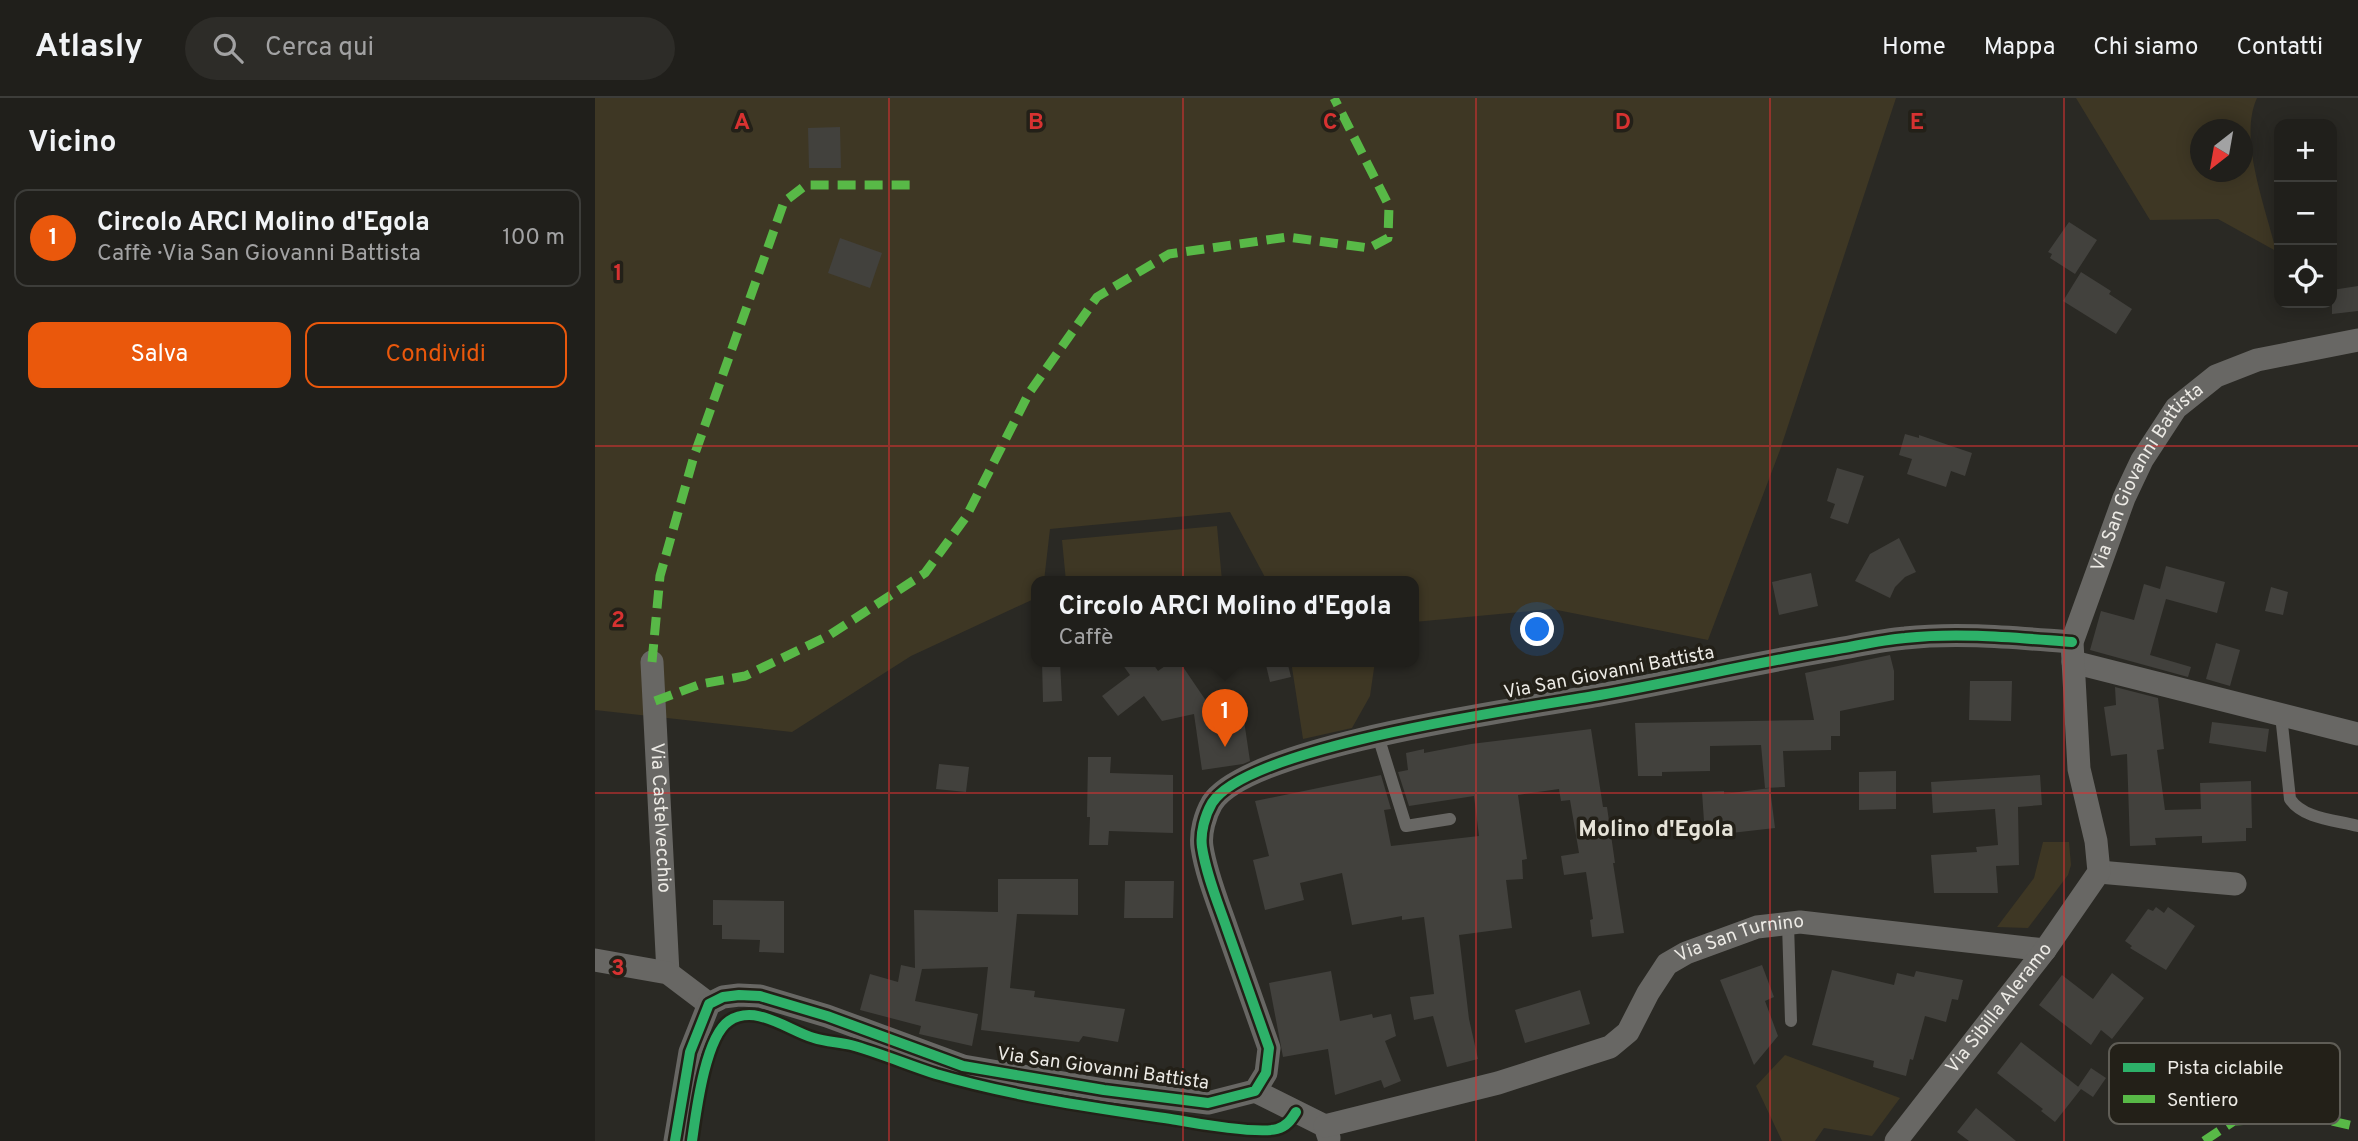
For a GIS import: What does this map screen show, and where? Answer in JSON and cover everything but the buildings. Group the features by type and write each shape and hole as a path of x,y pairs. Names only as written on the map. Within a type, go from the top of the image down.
{"street":[{"name":"Via San Giovanni Battista","path":"2072,652 2124,498 2142,460 2176,408 2216,376 2257,360 2358,340"},
{"name":"Via San Giovanni Battista","path":"709,1004 723,997 760,996 827,1016 963,1066 1104,1090 1209,1103 1255,1091 1266,1073 1269,1048 1219,906 1201,845 1203,826 1212,804 1222,791 1290,759 1378,736 1478,715 1727,669 1905,638 1958,636 2072,652 2281,715 2358,734"},
{"path":"2072,652 2079,769 2096,841 2099,872 2235,884"},
{"name":"Via Castelvecchio","path":"652,662 668,973"},
{"name":"Via Sibilla Aleramo","path":"1896,1141 2045,950 2099,872"},
{"name":"Via San Turnino","path":"1327,1134 1610,1047 1628,1032 1667,964 1686,953 1757,927 1800,922 2045,950"},
{"path":"595,960 668,973 709,1004 690,1052 675,1141"},
{"path":"1255,1091 1327,1134"}],"lane":[{"path":"2281,715 2290,799 2306,813 2358,826"},
{"path":"1378,736 1406,826 1450,819"},
{"path":"1788,924 1791,1021"}],"shaded area":[{"path":"595,98 1896,98 1780,450 1708,640 1552,609 1419,622 1419,576 1264,576 1230,512 1050,529 1045,576 1031,576 1031,600 911,656 792,732 595,710"},
{"path":"2076,98 2257,98 2252,119 2190,119 2190,182 2253,182 2253,158 2274,250 2218,219 2150,220"},
{"path":"1217,526 1222,576 1066,576 1062,540"},
{"path":"1292,667 1374,667 1370,696 1352,728 1303,739"},
{"path":"2043,842 2069,842 2071,865 2068,875 2028,928 1997,927 2034,878"},
{"path":"1785,1055 1900,1098 1872,1136 1824,1128 1815,1141 1782,1141 1756,1086"}],"marked path":[{"path":"655,701 701,684 745,676 828,636 925,573 966,517 1029,393 1097,297 1169,254 1288,237 1369,248 1388,238 1389,206 1334,98"},
{"path":"652,662 660,576 694,456 784,202 806,185 912,185"},
{"path":"2340,1123 2358,1127"},
{"path":"2204,1141 2230,1124"}],"cycle path":[{"path":"675,1141 690,1052 709,1004 723,997 739,995 760,996 827,1016 963,1066 1104,1090 1208,1103 1255,1091 1266,1073 1269,1048 1209,878 1202,836 1212,803 1236,782 1278,763 1393,732 1887,640 1968,636 2072,642"},
{"path":"692,1141 703,1076 714,1043 729,1021 750,1015 772,1020 804,1035 862,1048 936,1074 1056,1101 1213,1126 1257,1130 1280,1128 1296,1112"}],"place":[{"name":"Circolo ARCI Molino d'Egola","path":"1225,747"}],"district":[{"name":"Molino d'Egola","path":"1656,830"}]}
